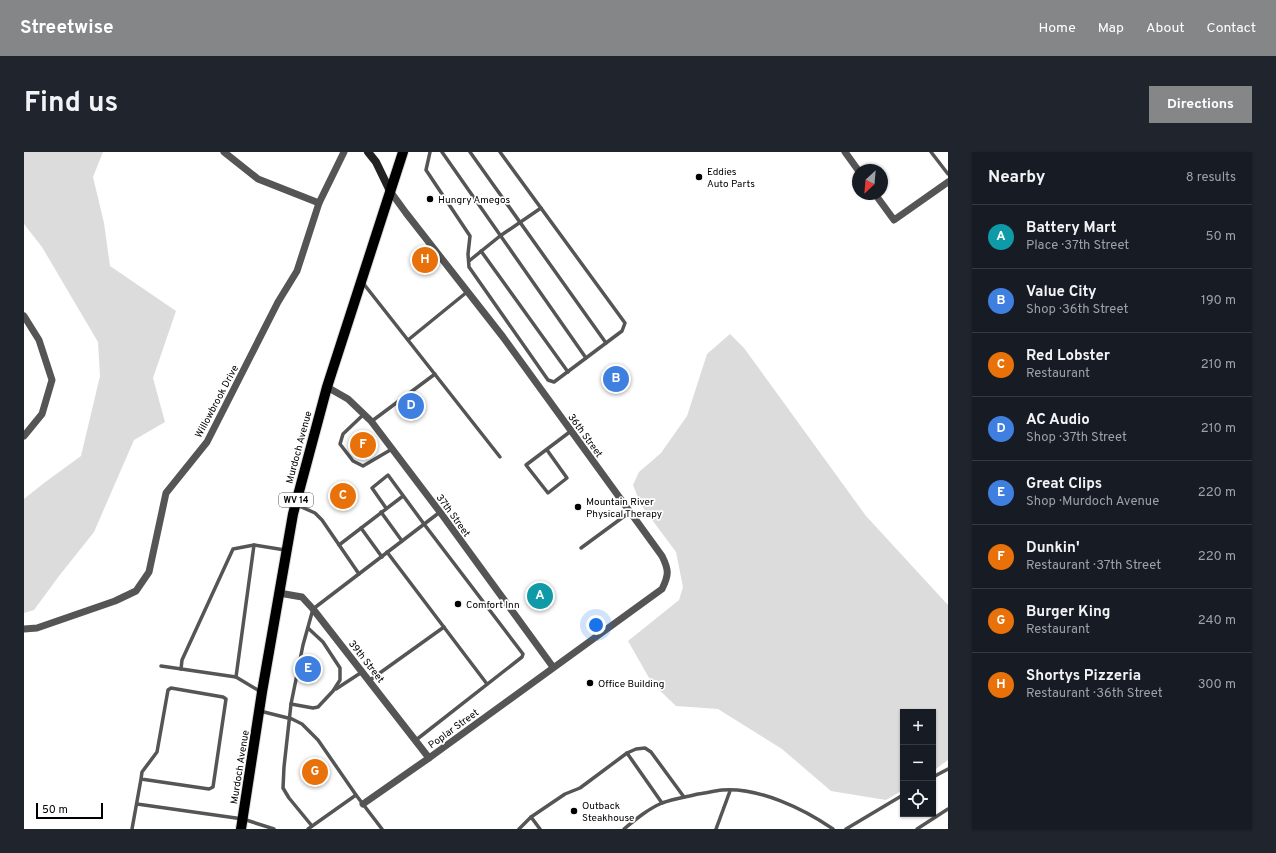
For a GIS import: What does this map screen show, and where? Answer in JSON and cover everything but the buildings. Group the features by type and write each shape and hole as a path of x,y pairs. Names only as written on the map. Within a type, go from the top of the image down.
{"main road":[{"name":"Murdoch Avenue","path":"241,829 262,692 295,504 327,387 403,152"}],"street":[{"path":"224,152 258,179 319,203"},
{"name":"Willowbrook Drive","path":"24,629 37,628 115,601 136,592 149,572 166,493 208,442 278,302 297,270 319,203 344,152"},
{"path":"368,152 376,162 390,191"},
{"path":"845,152 854,164"},
{"path":"879,200 894,220 948,182"},
{"name":"36th Street","path":"390,191 503,337 662,556 668,567 667,579 662,589 553,667"},
{"path":"24,316 39,340 52,380 42,414 24,436"},
{"name":"37th Street","path":"327,387 348,399 371,422 440,512 553,667"},
{"name":"39th Street","path":"279,593 302,597 314,609 429,758"},
{"name":"Poplar Street","path":"363,804 429,758 553,667"}],"lane":[{"path":"430,152 426,170 470,236 468,254 469,267 548,380 554,382 622,331 625,323 500,152"},
{"path":"442,152 586,358"},
{"path":"470,152 606,343"},
{"path":"932,152 948,174"},
{"path":"469,261 500,236 541,208"},
{"path":"482,251 568,372"},
{"path":"361,281 500,457"},
{"path":"408,340 467,292"},
{"path":"371,422 435,374"},
{"path":"364,414 343,434 340,444 353,461 363,466 392,449"},
{"path":"547,450 567,478 548,493 526,465 572,431"},
{"path":"386,508 372,488 388,475 523,654 522,658 416,740"},
{"path":"340,545 403,496"},
{"path":"295,504 315,513 322,520 359,574"},
{"path":"381,512 402,541"},
{"path":"312,826 289,798 283,788 291,704 308,628 314,609 440,512"},
{"path":"581,548 630,512"},
{"path":"360,528 382,556"},
{"path":"236,678 254,545"},
{"path":"181,669 182,660 233,549 254,545 286,550"},
{"path":"387,552 487,684"},
{"path":"370,680 444,627"},
{"path":"291,704 314,708 318,707 333,691 340,680 340,668 323,642 308,628"},
{"path":"161,666 236,678 262,692"},
{"path":"333,691 363,671"},
{"path":"132,829 142,772 157,752 168,690 171,688 223,697 226,699 213,787 209,789 141,779"},
{"path":"259,711 289,718 302,724 318,740 356,795 382,829"},
{"path":"519,829 531,817 566,794 580,788 627,753 636,749 645,748 651,752 684,797"},
{"path":"627,753 662,803"},
{"path":"936,775 948,769"},
{"path":"624,829 640,816 662,803 684,797 723,790 751,792 776,799 798,808 833,829"},
{"path":"716,829 730,791"},
{"path":"308,829 356,795"},
{"path":"846,829 900,797"},
{"path":"137,804 243,819 274,829"},
{"path":"918,829 948,809"},
{"path":"531,817 540,829"}],"shaded area":[{"path":"24,152 103,152 93,177 104,223 110,266 176,311 153,378 165,422 134,440 94,532 34,610 24,613 24,499 81,456 100,376 98,342 42,247 24,224"},
{"path":"730,334 744,348 866,516 948,605 948,760 936,769 936,709 900,709 900,792 886,800 831,791 782,749 718,709 676,706 652,683 628,641 679,600 683,587 676,552 641,505 633,485 639,472 661,453 687,416 707,354"}],"place":[{"name":"Eddies Auto Parts","path":"699,177"},
{"name":"Hungry Amegos","path":"430,199"},
{"name":"Shortys Pizzeria","path":"425,260"},
{"name":"Value City","path":"616,379"},
{"name":"AC Audio","path":"411,406"},
{"name":"Dunkin'","path":"363,445"},
{"name":"Red Lobster","path":"343,496"},
{"name":"Mountain River Physical Therapy","path":"578,507"},
{"name":"Battery Mart","path":"540,596"},
{"name":"Comfort Inn","path":"458,604"},
{"name":"Great Clips","path":"308,669"},
{"name":"Office Building","path":"590,683"},
{"name":"Burger King","path":"315,772"},
{"name":"Outback Steakhouse","path":"574,811"}]}
